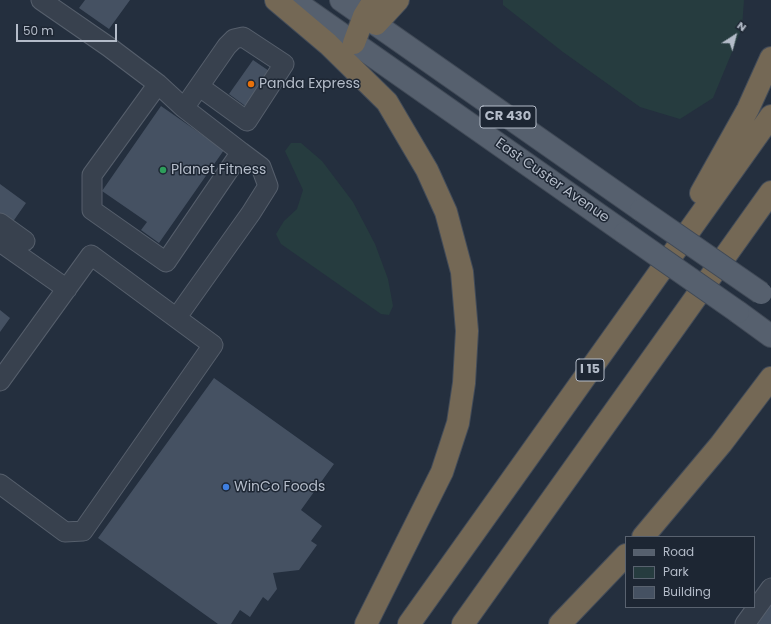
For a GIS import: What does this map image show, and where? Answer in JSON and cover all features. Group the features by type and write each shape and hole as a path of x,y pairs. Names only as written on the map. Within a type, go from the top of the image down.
{"highway":[{"path":"276,0 328,44 386,102 427,170 446,212 462,272 467,331 464,383 458,423 442,472 366,624"},
{"path":"354,43 371,13 398,0"},
{"path":"619,329 705,186 748,108 771,58"},
{"name":"I 15","path":"409,624 771,116"},
{"path":"463,624 771,192"},
{"path":"644,536 722,444 771,378"},
{"path":"560,624 625,556"}],"main road":[{"name":"East Custer Avenue","path":"292,0 771,336"},
{"name":"East Custer Avenue","path":"341,0 371,13 641,210 766,297"}],"lane":[{"path":"40,0 158,84 184,108 261,167 268,186 251,213 177,316"},
{"path":"184,108 227,46 234,39 244,37 284,64 247,121 200,87"},
{"path":"158,84 92,175 92,210 166,262 241,152"},
{"path":"0,223 25,241"},
{"path":"0,242 66,289"},
{"path":"0,381 91,255 177,316 213,345 83,531 65,532 0,484"},
{"path":"745,624 771,588"}],"green space":[{"path":"503,0 744,0 742,28 713,98 680,119 640,107 563,52 503,5"},
{"path":"291,143 301,143 322,161 353,202 375,244 388,279 393,306 389,315 381,314 281,244 276,234 284,221 297,209 303,190 285,151"}],"building":[{"path":"85,0 130,0 109,29 79,8"},
{"path":"253,60 272,73 248,108 229,94"},
{"name":"Planet Fitness","path":"161,106 224,150 159,243 141,230 147,222 102,191"},
{"path":"0,184 26,203 12,223 0,215"},
{"path":"0,310 10,318 0,332"},
{"name":"WinCo Foods","path":"214,378 334,464 301,510 322,526 311,541 317,545 299,570 273,573 277,589 268,601 263,597 250,617 240,610 231,624 218,624 98,538"},
{"path":"771,600 771,624 754,624"}],"place":[{"name":"Panda Express","path":"251,84"},
{"name":"Planet Fitness","path":"163,170"},
{"name":"WinCo Foods","path":"226,487"}]}
